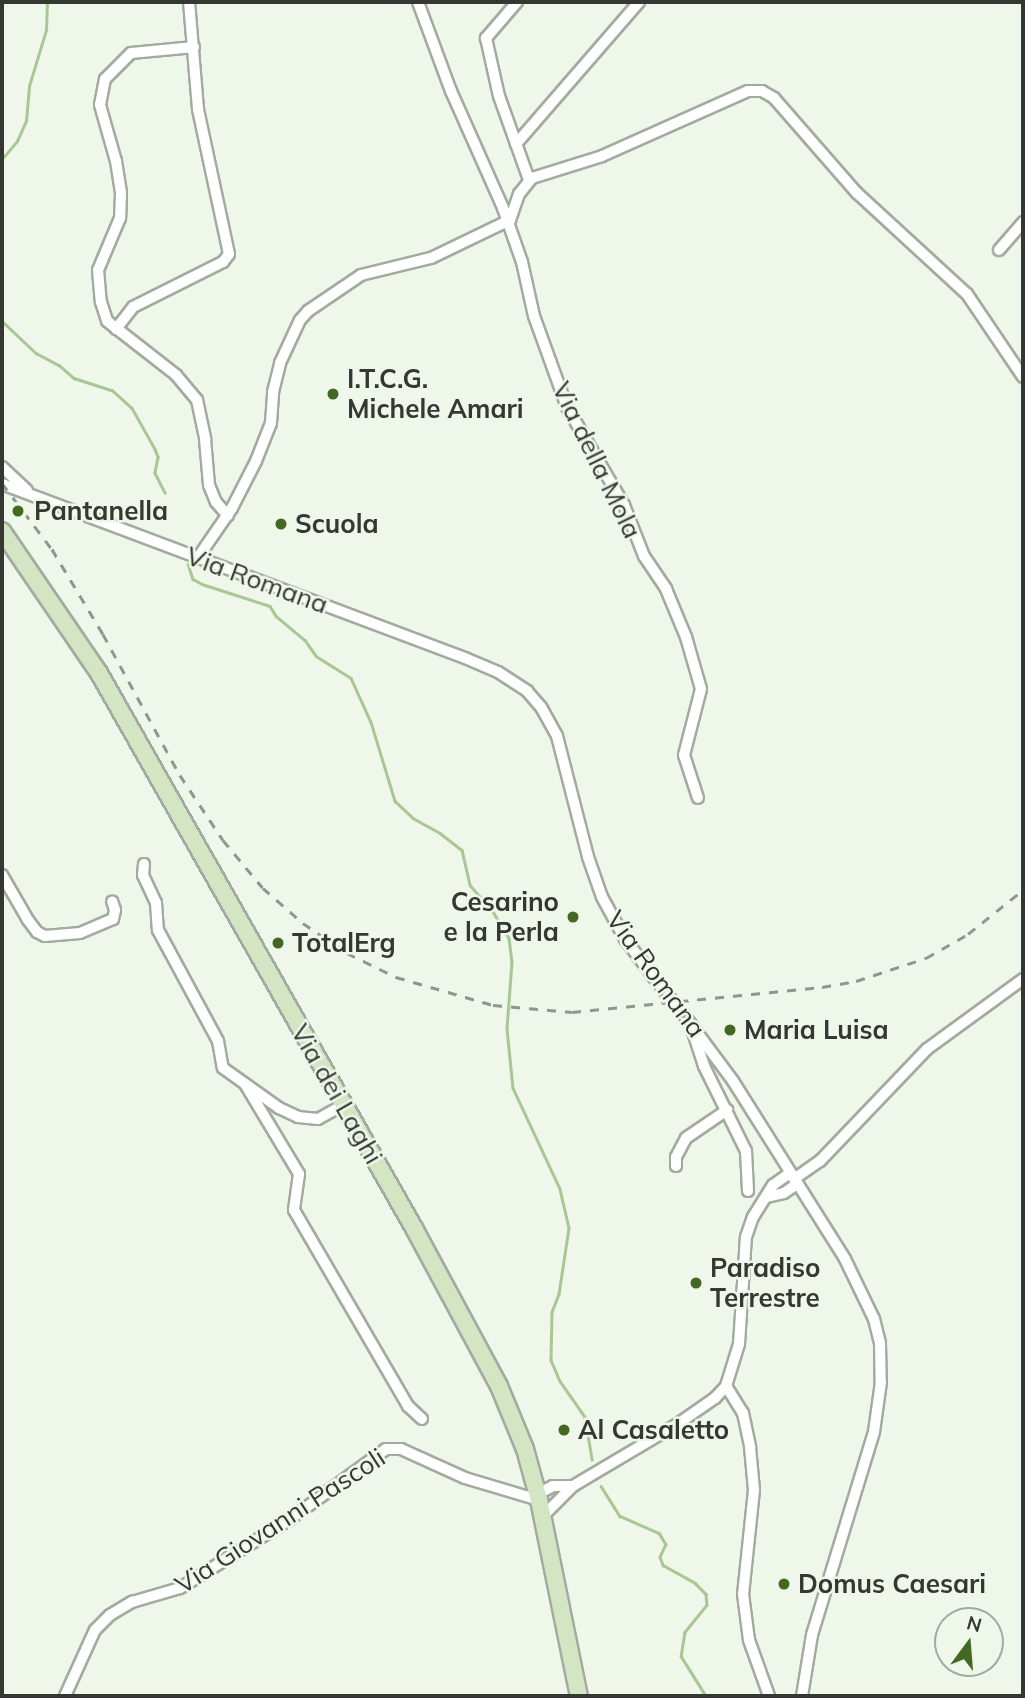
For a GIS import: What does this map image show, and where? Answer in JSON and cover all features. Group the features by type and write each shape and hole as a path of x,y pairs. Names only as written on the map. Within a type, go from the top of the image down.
{"main road":[{"name":"Via dei Laghi","path":"2,531 99,673 491,1371 516,1425 543,1503 579,1696"}],"street":[{"path":"116,328 133,307 223,262 229,254 200,122 189,2"},
{"name":"Via della Mola","path":"418,2 451,90 508,221 522,262 534,316 567,407 624,505 643,554 667,589 686,636 701,686 684,755 698,798"},
{"path":"517,2 485,38 499,96 529,180"},
{"path":"516,144 639,2"},
{"path":"194,47 131,53 105,79 101,90 102,114 117,161 121,193 120,218 98,270 101,302 107,321 170,370 195,396 205,439 209,485 216,502 228,516"},
{"path":"197,559 228,516 270,426 276,375 304,314 361,275 431,258 508,221 512,218 519,194 529,180 602,156 740,93 765,92 778,102 866,202 967,294 1023,377"},
{"path":"999,250 1023,222"},
{"path":"2,467 31,495"},
{"name":"Via Romana","path":"2,484 472,660 498,672 532,696 547,717 559,741 588,858 602,897 625,939 733,1081 835,1242 863,1293 877,1331 882,1364 874,1432 812,1634 802,1696"},
{"path":"144,863 144,875 156,903 158,930 219,1041 223,1068 298,1117 318,1118 343,1105"},
{"path":"2,875 28,920 37,932 46,936 80,933 113,919 115,910 111,901"},
{"path":"543,1503 679,1423 726,1387 738,1344 745,1243 753,1217 767,1197 784,1193 794,1179 820,1161 927,1049 1023,979"},
{"path":"690,1023 701,1059 746,1151 748,1191"},
{"path":"245,1084 299,1174 294,1210 408,1406 422,1419"},
{"path":"676,1166 676,1157 686,1138 727,1111"},
{"path":"726,1387 743,1413 753,1469 754,1490 743,1594 749,1640 769,1696"},
{"name":"Via Giovanni Pascoli","path":"65,1696 95,1630 110,1615 132,1602 160,1597 180,1588 289,1520 386,1449 401,1449 466,1478 543,1503"},
{"path":"533,1478 553,1486 573,1486"},
{"path":"543,1503 553,1486"}],"waterway":[{"path":"2,159 17,141 26,121 29,86 46,30 47,2"},
{"path":"2,321 36,353 59,365 74,378 112,390 132,408 155,449 158,457 155,473 165,493"},
{"path":"188,564 193,579 202,584 270,606 276,616 305,640 316,656 351,678 371,722 395,801 413,818 440,833 462,850 470,885 492,910 509,938 512,962 507,1029 513,1088 560,1189 569,1228 559,1294 552,1312 551,1360 560,1381 585,1417 592,1459"},
{"path":"601,1486 620,1516 659,1533 666,1544 660,1557 663,1565 695,1583 706,1594 707,1605 685,1632 681,1656 706,1696"}],"railway":[{"path":"2,483 52,549 103,634 180,775 223,840 263,888 303,923 347,953 396,977 493,1005 572,1012 822,987 856,981 926,958 968,934 1023,890"}],"place":[{"name":"I.T.C.G. Michele Amari","path":"333,394"},
{"name":"Pantanella","path":"18,511"},
{"name":"Scuola","path":"281,524"},
{"name":"Cesarino e la Perla","path":"573,917"},
{"name":"TotalErg","path":"278,943"},
{"name":"Maria Luisa","path":"730,1030"},
{"name":"Paradiso Terrestre","path":"696,1283"},
{"name":"Al Casaletto","path":"564,1430"},
{"name":"Domus Caesari","path":"784,1584"}]}
